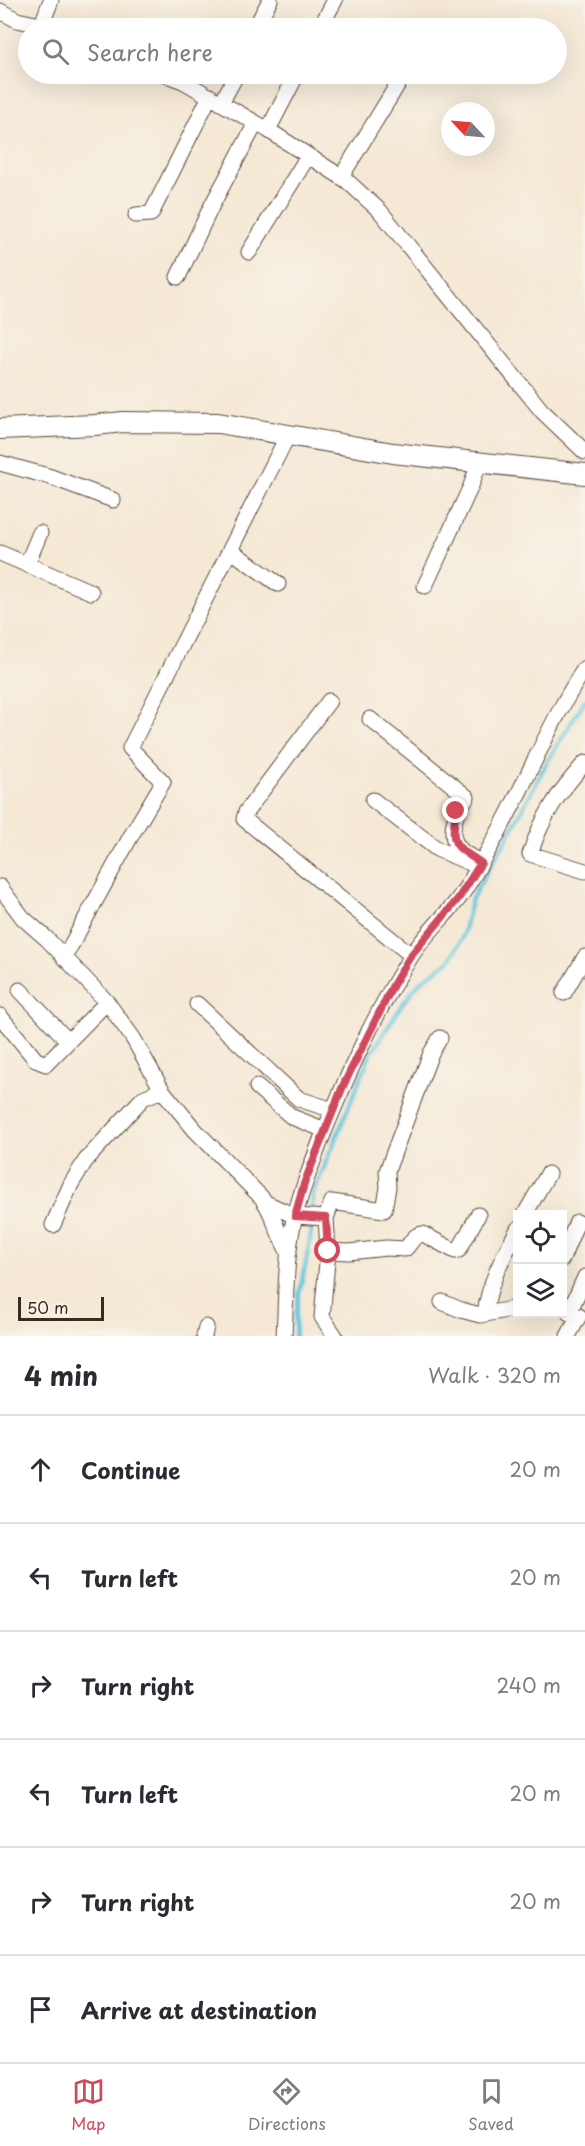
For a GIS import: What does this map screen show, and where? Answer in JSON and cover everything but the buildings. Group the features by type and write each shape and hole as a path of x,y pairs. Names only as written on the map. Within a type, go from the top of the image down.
{"main road":[{"path":"0,429 123,422 196,421 393,453 585,474"}],"street":[{"path":"50,18 51,0"},
{"path":"260,18 270,0"},
{"path":"325,18 335,0"},
{"path":"0,11 18,20"},
{"path":"188,84 262,126 340,177 380,211 542,411 585,452"},
{"path":"136,215 151,214 216,100 229,84"},
{"path":"178,277 212,205 290,84"},
{"path":"340,177 398,84"},
{"path":"249,252 308,156"},
{"path":"64,958 163,782 130,748 288,435"},
{"path":"0,463 51,477 113,500"},
{"path":"425,586 479,464"},
{"path":"27,564 40,533"},
{"path":"230,550 278,584"},
{"path":"0,553 91,592"},
{"path":"284,1336 289,1253 299,1217 304,1184 343,1086 411,955 458,899 480,865 504,823 546,735 585,668"},
{"path":"328,701 246,812 244,819 411,955"},
{"path":"370,719 466,798 456,811 454,841 459,849 480,865"},
{"path":"585,764 559,793 538,831 531,854 585,871"},
{"path":"373,800 437,849 480,865"},
{"path":"0,887 23,918 107,1002 133,1038 162,1090 195,1130 249,1182 264,1202 271,1212 279,1237 289,1253"},
{"path":"564,993 585,957"},
{"path":"20,990 68,1041"},
{"path":"0,1016 36,1060 46,1064 107,1002"},
{"path":"197,1004 299,1099 333,1110"},
{"path":"335,1336 322,1317 328,1251 323,1218 332,1202 384,1210 388,1187 387,1172 431,1053 440,1038"},
{"path":"257,1087 292,1117 325,1130"},
{"path":"53,1225 71,1184 86,1161 143,1098 162,1090"},
{"path":"528,1210 548,1174"},
{"path":"264,1202 299,1217 323,1218"},
{"path":"328,1251 405,1249 413,1238 423,1234 455,1251 459,1250 478,1215"},
{"path":"567,1247 577,1222"},
{"path":"485,1314 488,1292 499,1264 513,1238"},
{"path":"567,1336 585,1277"},
{"path":"441,1302 480,1315 513,1309"}],"waterway":[{"path":"312,1214 313,1194 370,1055 419,983 450,960 462,938 471,901 477,889 509,835 546,764 585,700"},
{"path":"295,1336 297,1307 312,1221"}],"route":[{"path":"328,1251 326,1218 295,1216 304,1184 343,1086 393,985 411,955 458,899 481,863 459,849 454,841 456,811"}]}
